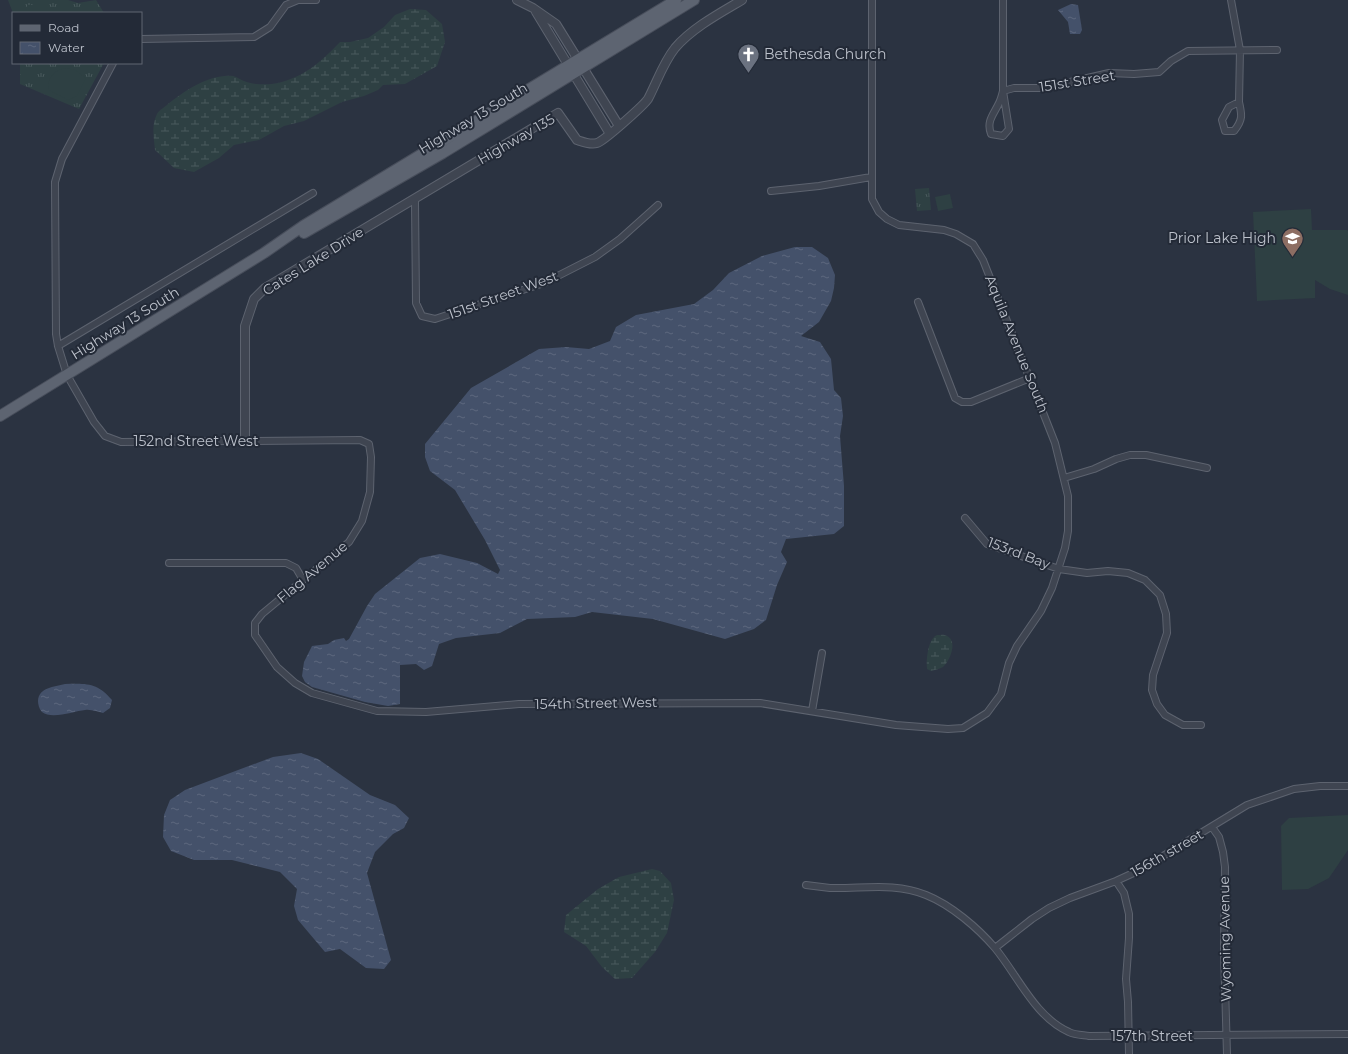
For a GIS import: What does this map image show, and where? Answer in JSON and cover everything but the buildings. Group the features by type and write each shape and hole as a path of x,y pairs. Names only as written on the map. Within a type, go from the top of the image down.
{"main road":[{"name":"Highway 13 South","path":"0,416 264,253 306,232 372,194 581,63 676,0"},
{"name":"Highway 13 South","path":"581,63 694,0"}],"street":[{"path":"142,38 254,37 270,27 286,5 298,0 316,0"},
{"name":"Highway 135","path":"415,200 558,113 576,140 589,144 599,143 647,100 660,72 675,48 690,34 716,15 742,0"},
{"name":"Aquila Avenue South","path":"872,0 872,199 879,212 887,219 899,225 944,230 956,234 973,244 984,260 1055,443 1068,496 1068,531 1059,569 1052,588 1041,611 1017,646 1009,663 1001,694 987,713 963,728"},
{"path":"1003,0 1003,91 1009,130 1003,136 991,134 989,128 991,115 999,104 1003,91"},
{"path":"1232,0 1240,50 1239,102 1242,113 1240,123 1234,131 1225,131 1222,120 1229,107 1239,102"},
{"path":"523,1 556,24 619,126"},
{"path":"533,8 554,40 570,70 610,134"},
{"name":"151st Street","path":"1003,91 1014,88 1044,88 1109,73 1134,74 1159,72 1171,61 1188,51 1277,50"},
{"name":"152nd Street West","path":"112,64 62,159 55,182 56,334 67,375 94,422 105,436 121,442 360,440"},
{"path":"771,190 819,186 871,177"},
{"path":"58,346 313,193"},
{"name":"151st Street West","path":"415,200 416,303 422,316 435,319 544,283 595,256 620,239 658,205"},
{"name":"Cates Lake Drive","path":"245,441 245,326 254,299 265,288 415,200"},
{"path":"918,302 955,398 962,402 971,402 1030,378"},
{"name":"Flag Avenue","path":"255,635 255,622 262,614 349,542 362,521 370,492 371,458 369,444 360,440"},
{"path":"1064,478 1094,469 1116,458 1130,455 1146,455 1207,468"},
{"name":"153rd Bay","path":"965,518 987,544 1059,569 1087,573 1108,570 1128,573 1145,580 1160,595 1166,614 1167,633 1153,675 1152,690 1156,704 1165,715 1183,725 1202,725"},
{"path":"170,563 286,563 296,568 303,580"},
{"name":"154th Street West","path":"255,635 277,667 295,683 312,693 377,711 426,712 520,704 760,703 896,725 948,729 963,728"},
{"path":"812,711 822,654"},
{"name":"156th street","path":"995,948 1032,919 1049,908 1140,870 1247,805 1294,789 1320,786 1348,786"},
{"name":"Wyoming Avenue","path":"1212,827 1219,837 1225,867 1224,951 1227,1054"},
{"path":"1116,881 1124,893 1129,914 1126,979 1129,1054"},
{"name":"157th Street","path":"806,885 830,888 891,887 908,889 926,895 951,908 995,948 1044,1014 1054,1024 1070,1033 1090,1036 1348,1034"}],"green space":[{"path":"8,0 68,0 78,3 96,0 103,12 13,12"},
{"path":"27,5 42,5 42,12 27,12"},
{"path":"410,9 426,10 442,24 445,42 437,66 405,84 383,85 378,90 364,96 342,102 304,121 284,126 259,140 234,145 219,158 194,172 174,168 155,150 153,128 157,114 190,88 207,80 224,76 233,76 248,82 261,84 274,84 296,77 326,56 340,42 350,42 368,38 384,27 395,15"},
{"path":"20,64 103,64 79,109 20,84"},
{"path":"64,68 75,70 86,78 77,96 68,100 49,90 48,86 54,73"},
{"path":"929,188 931,210 917,211 915,189"},
{"path":"950,194 953,208 938,211 935,197"},
{"path":"1311,209 1312,230 1348,231 1348,295 1330,289 1315,280 1315,298 1257,301 1253,212"},
{"path":"937,635 945,635 950,639 952,642 952,651 943,667 931,671 927,669 927,655 934,637"},
{"path":"1348,815 1348,850 1329,878 1308,889 1282,890 1281,826 1289,818"},
{"path":"652,869 660,871 671,883 674,900 667,933 655,952 632,978 615,979 602,967 586,946 564,932 566,915 598,889 619,877"}],"water":[{"path":"1071,4 1078,5 1082,30 1080,34 1070,34 1068,22 1058,10"},
{"path":"795,247 812,247 828,258 835,275 831,301 819,322 801,336 820,342 831,359 834,390 841,398 843,416 840,436 844,486 844,526 834,534 786,539 781,552 787,562 777,585 766,620 754,629 725,639 653,619 592,612 575,617 527,619 500,633 456,638 439,644 432,666 424,670 416,664 400,665 400,704 388,706 365,702 312,687 305,682 302,676 304,662 312,646 328,644 334,640 344,638 346,641 349,639 375,594 420,558 440,554 477,563 498,574 500,570 485,540 455,490 430,471 425,457 425,444 471,388 539,349 566,347 589,349 610,341 616,327 636,315 694,304 713,290 729,273 762,256"},
{"path":"65,684 86,684 97,687 107,694 112,700 110,708 103,713 87,710 51,715 42,712 39,708 38,702 41,693 48,688"},
{"path":"301,753 318,759 370,795 395,805 409,818 404,828 393,834 375,852 367,873 391,960 384,969 366,968 340,949 325,952 298,920 294,906 297,889 280,872 232,860 194,860 171,851 163,837 164,815 170,800 185,790 273,757"}],"place":[{"name":"Bethesda Church","path":"749,74"},
{"name":"Prior Lake High","path":"1292,258"}]}
